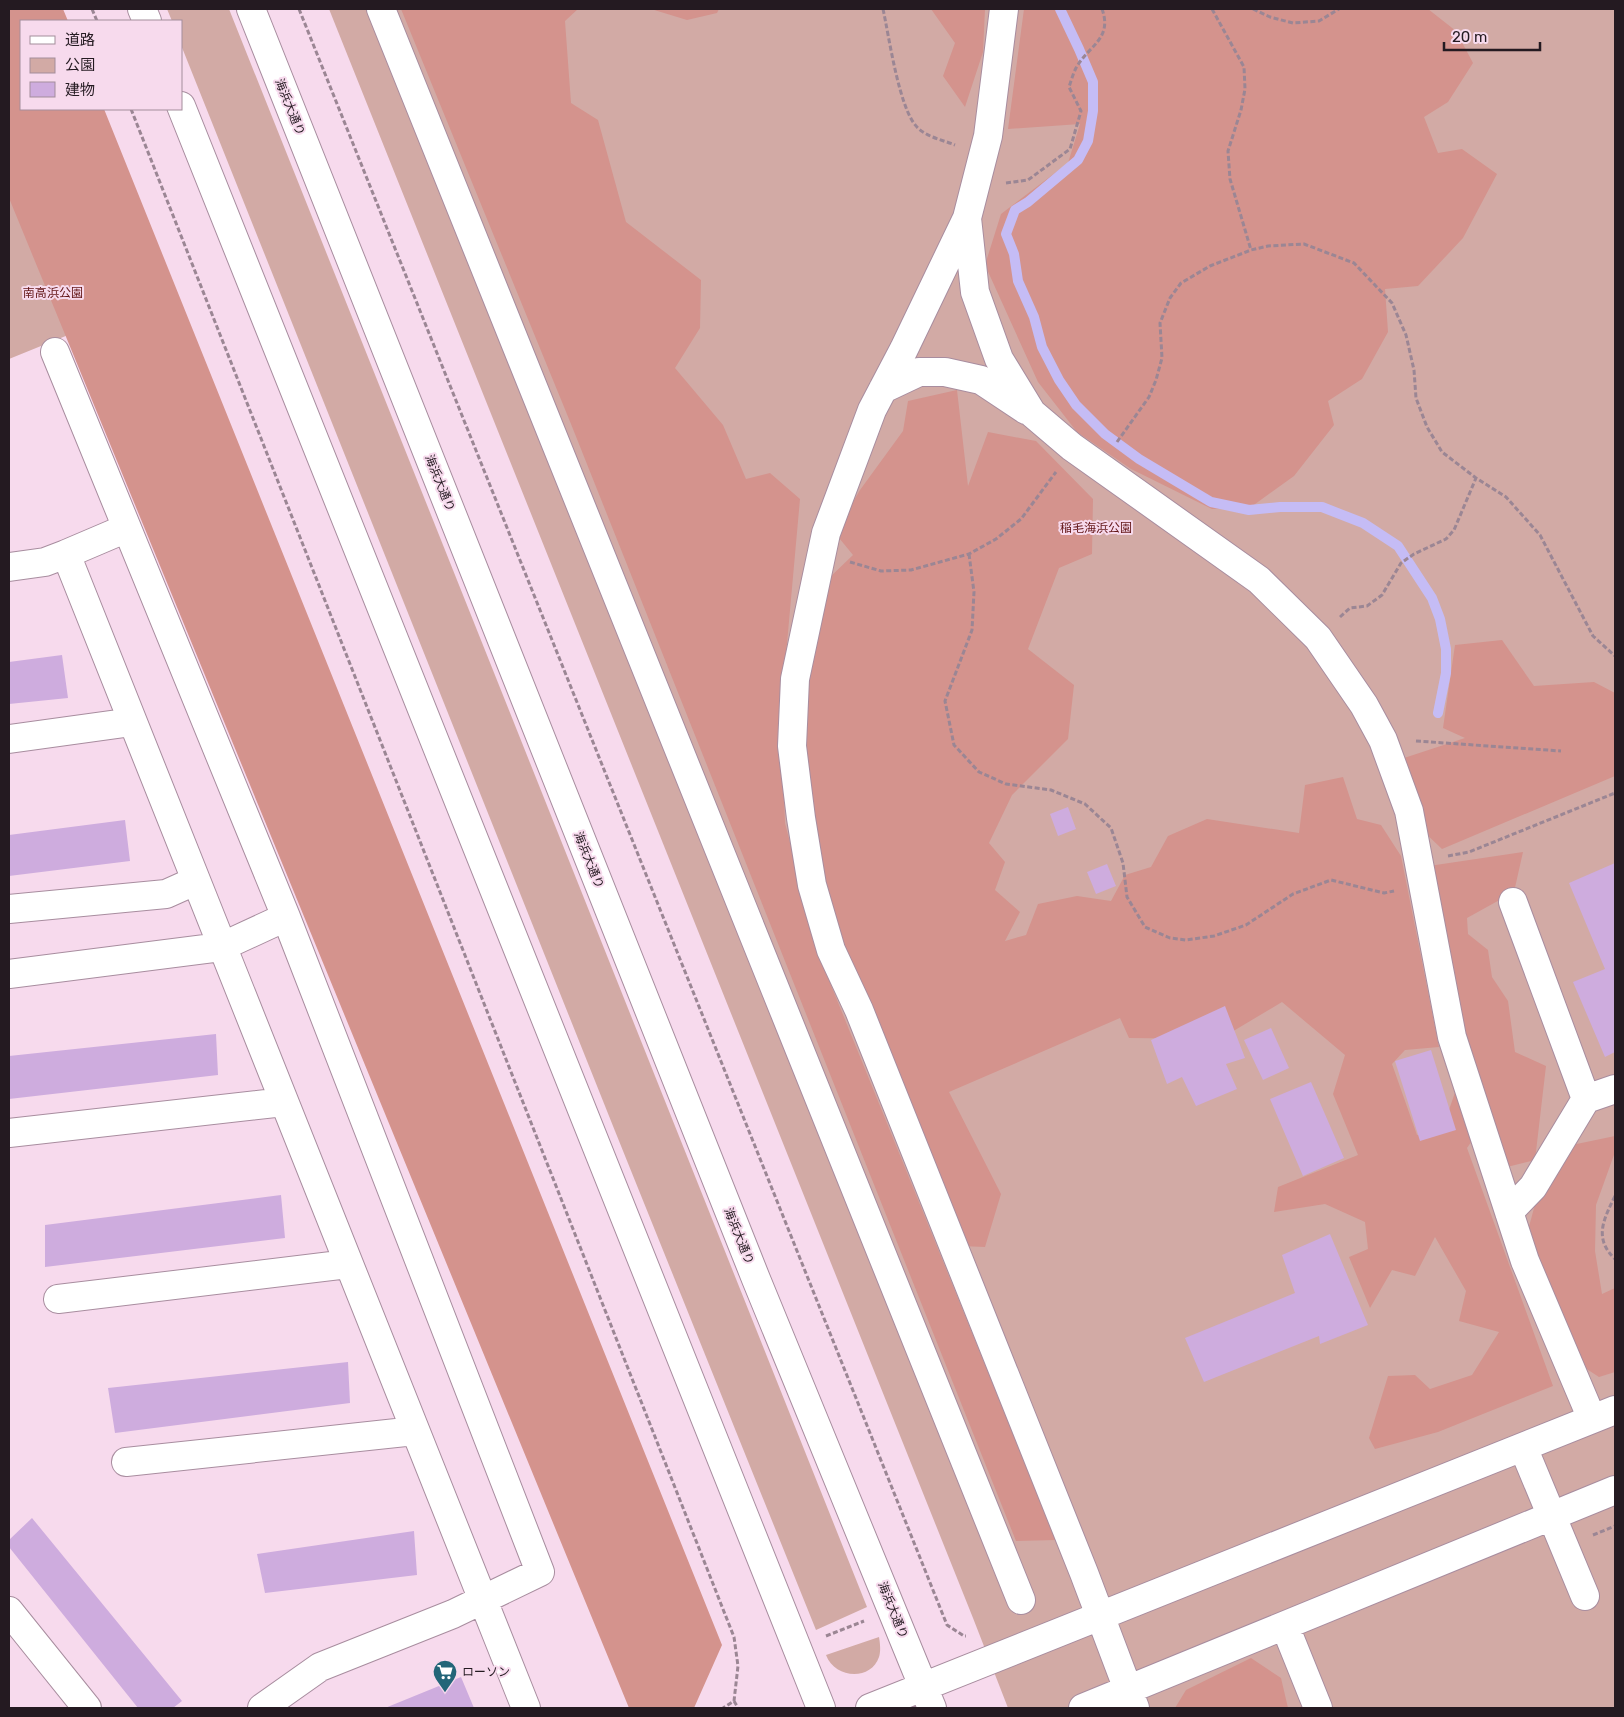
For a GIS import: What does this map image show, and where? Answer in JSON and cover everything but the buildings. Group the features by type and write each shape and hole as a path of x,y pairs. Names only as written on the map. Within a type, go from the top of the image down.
{"street":[{"name":"海浜大通り","path":"251,9 756,1279 928,1697"},
{"path":"382,9 1021,1600"},
{"path":"1004,9 988,136 967,218 868,418 826,533 795,679 792,746 812,885 831,950 863,1020 1132,1699"},
{"path":"182,109 821,1708"},
{"path":"967,218 974,292 999,359 1032,413"},
{"path":"55,352 286,917 540,1572 453,1614 320,1667 262,1708"},
{"path":"870,1708 928,1697 1100,1616 1604,1415 1525,1261 1452,1037 1409,812 1382,740 1364,705 1318,638 1259,580 1072,447 1032,413 981,380 945,372 919,372 882,389"},
{"path":"9,567 45,562 127,528"},
{"path":"66,554 221,947 526,1708"},
{"path":"9,738 132,722"},
{"path":"9,909 166,894 195,880"},
{"path":"1514,902 1586,1099"},
{"path":"9,974 221,947 286,917"},
{"path":"1509,1212 1533,1187 1586,1099 1615,1088"},
{"path":"9,1133 284,1102"},
{"path":"58,1298 348,1264"},
{"path":"126,1462 415,1431"},
{"path":"1522,1447 1585,1596"},
{"path":"1083,1708 1132,1699 1285,1626 1615,1490"},
{"path":"9,1611 88,1708"},
{"path":"1285,1626 1318,1708"}],"path":[{"path":"299,9 947,1625 964,1636"},
{"path":"883,9 905,108 917,127 933,136 984,155"},
{"path":"976,184 992,185 1028,180 1070,149 1082,111 1069,87 1075,69 1089,51 1098,44 1106,26 1102,9"},
{"path":"1212,9 1244,67 1245,89 1241,110 1228,151 1230,179 1251,250"},
{"path":"1253,9 1270,18 1293,22 1319,21 1339,9"},
{"path":"131,110 734,1637 738,1666 734,1701 738,1708"},
{"path":"1126,429 1149,397 1156,380 1162,358 1160,324 1170,298 1181,283 1210,266 1251,250 1268,246 1304,244 1354,263 1392,303 1406,335 1414,370 1416,398 1427,427 1442,452 1476,478 1506,497 1540,535 1593,636 1615,656"},
{"path":"821,554 881,571 911,570 969,554 996,539 1021,518 1046,486 1072,447"},
{"path":"1318,638 1350,608 1367,606 1382,596 1401,563 1414,554 1446,539 1454,530 1476,478"},
{"path":"969,554 974,592 972,630 945,701 954,745 979,772 1006,784 1051,790 1085,804 1111,828 1123,863 1127,897 1145,927 1170,938 1186,940 1214,936 1246,925 1293,894 1331,880 1384,893 1469,852 1615,793"},
{"path":"1382,740 1427,741 1561,751"},
{"path":"1615,1196 1601,1228 1606,1246 1615,1259"},
{"path":"1592,1536 1615,1526"},
{"path":"818,1638 869,1620"},
{"path":"723,1708 734,1701"}],"green space":[{"path":"9,9 63,9 68,20 20,20 20,110 104,110 722,1645 694,1708 629,1708 9,198"},
{"path":"167,9 229,9 867,1607 816,1630 182,48 182,20 172,20"},
{"name":"稲毛海浜公園","path":"329,9 1615,9 1615,1708 1008,1708"},
{"path":"401,9 578,9 565,21 571,103 598,120 626,222 701,280 700,328 675,368 723,425 746,479 770,473 800,499 781,710 785,823 818,953 1056,1540 1016,1541 571,424"},
{"path":"651,9 719,9 717,13 687,20"},
{"path":"931,9 985,9 983,52 965,107 943,76 955,43"},
{"path":"1024,9 1428,9 1456,31 1473,63 1448,102 1424,117 1438,153 1462,149 1497,174 1463,238 1418,286 1385,289 1388,332 1362,379 1328,401 1334,425 1294,476 1251,507 1212,509 1131,469 1077,432 1038,382 985,265 1001,214 1068,163 1080,124 1008,129"},
{"name":"南高浜公園","path":"9,68 20,110 110,318 9,359"},
{"path":"957,390 968,486 988,432 1036,441 1093,499 1092,554 1059,568 1028,649 1074,685 1068,739 1012,795 989,843 1005,862 995,890 1020,912 1005,941 1026,935 1038,904 1077,896 1111,901 1125,875 1151,867 1168,836 1207,819 1299,833 1305,785 1343,777 1357,819 1381,825 1401,856 1439,1047 1405,1050 1392,1064 1417,1135 1441,1133 1469,1052 1429,866 1523,852 1514,892 1467,918 1468,934 1488,950 1492,977 1508,1001 1515,1052 1546,1066 1535,1160 1503,1168 1485,1122 1467,1148 1553,1386 1438,1432 1375,1449 1369,1438 1388,1376 1415,1375 1430,1389 1472,1375 1499,1332 1459,1321 1466,1291 1435,1237 1415,1276 1392,1270 1370,1308 1349,1257 1368,1249 1365,1222 1325,1204 1274,1212 1278,1187 1358,1155 1333,1094 1345,1055 1282,1002 1220,1039 1129,1038 1120,1018 949,1092 1001,1194 985,1247 961,1246 844,947 813,844 803,685 827,580 853,555 835,533 860,490 903,431 908,401"},
{"path":"1502,640 1534,686 1594,682 1615,693 1615,776 1442,849 1399,808 1401,759 1465,738 1443,728 1455,645"},
{"path":"1615,1136 1615,1152 1596,1205 1595,1251 1602,1294 1615,1288 1615,1372 1599,1377 1576,1362 1524,1245 1543,1175 1567,1146"},
{"path":"879,1637 879,1657 875,1665 861,1673 845,1673 837,1669 826,1655"},
{"path":"1251,1658 1281,1678 1288,1708 1175,1708 1186,1690"}],"waterway":[{"path":"1060,9 1093,82 1093,111 1088,141 1078,160 1028,202 1015,210 1006,234 1014,254 1018,281 1034,317 1042,347 1059,380 1076,405 1105,434 1139,459 1211,502 1249,510 1280,507 1322,507 1363,523 1398,546 1432,598 1440,619 1446,649 1446,673 1438,713"}],"place":[{"name":"ローソン","path":"445,1693"}]}
